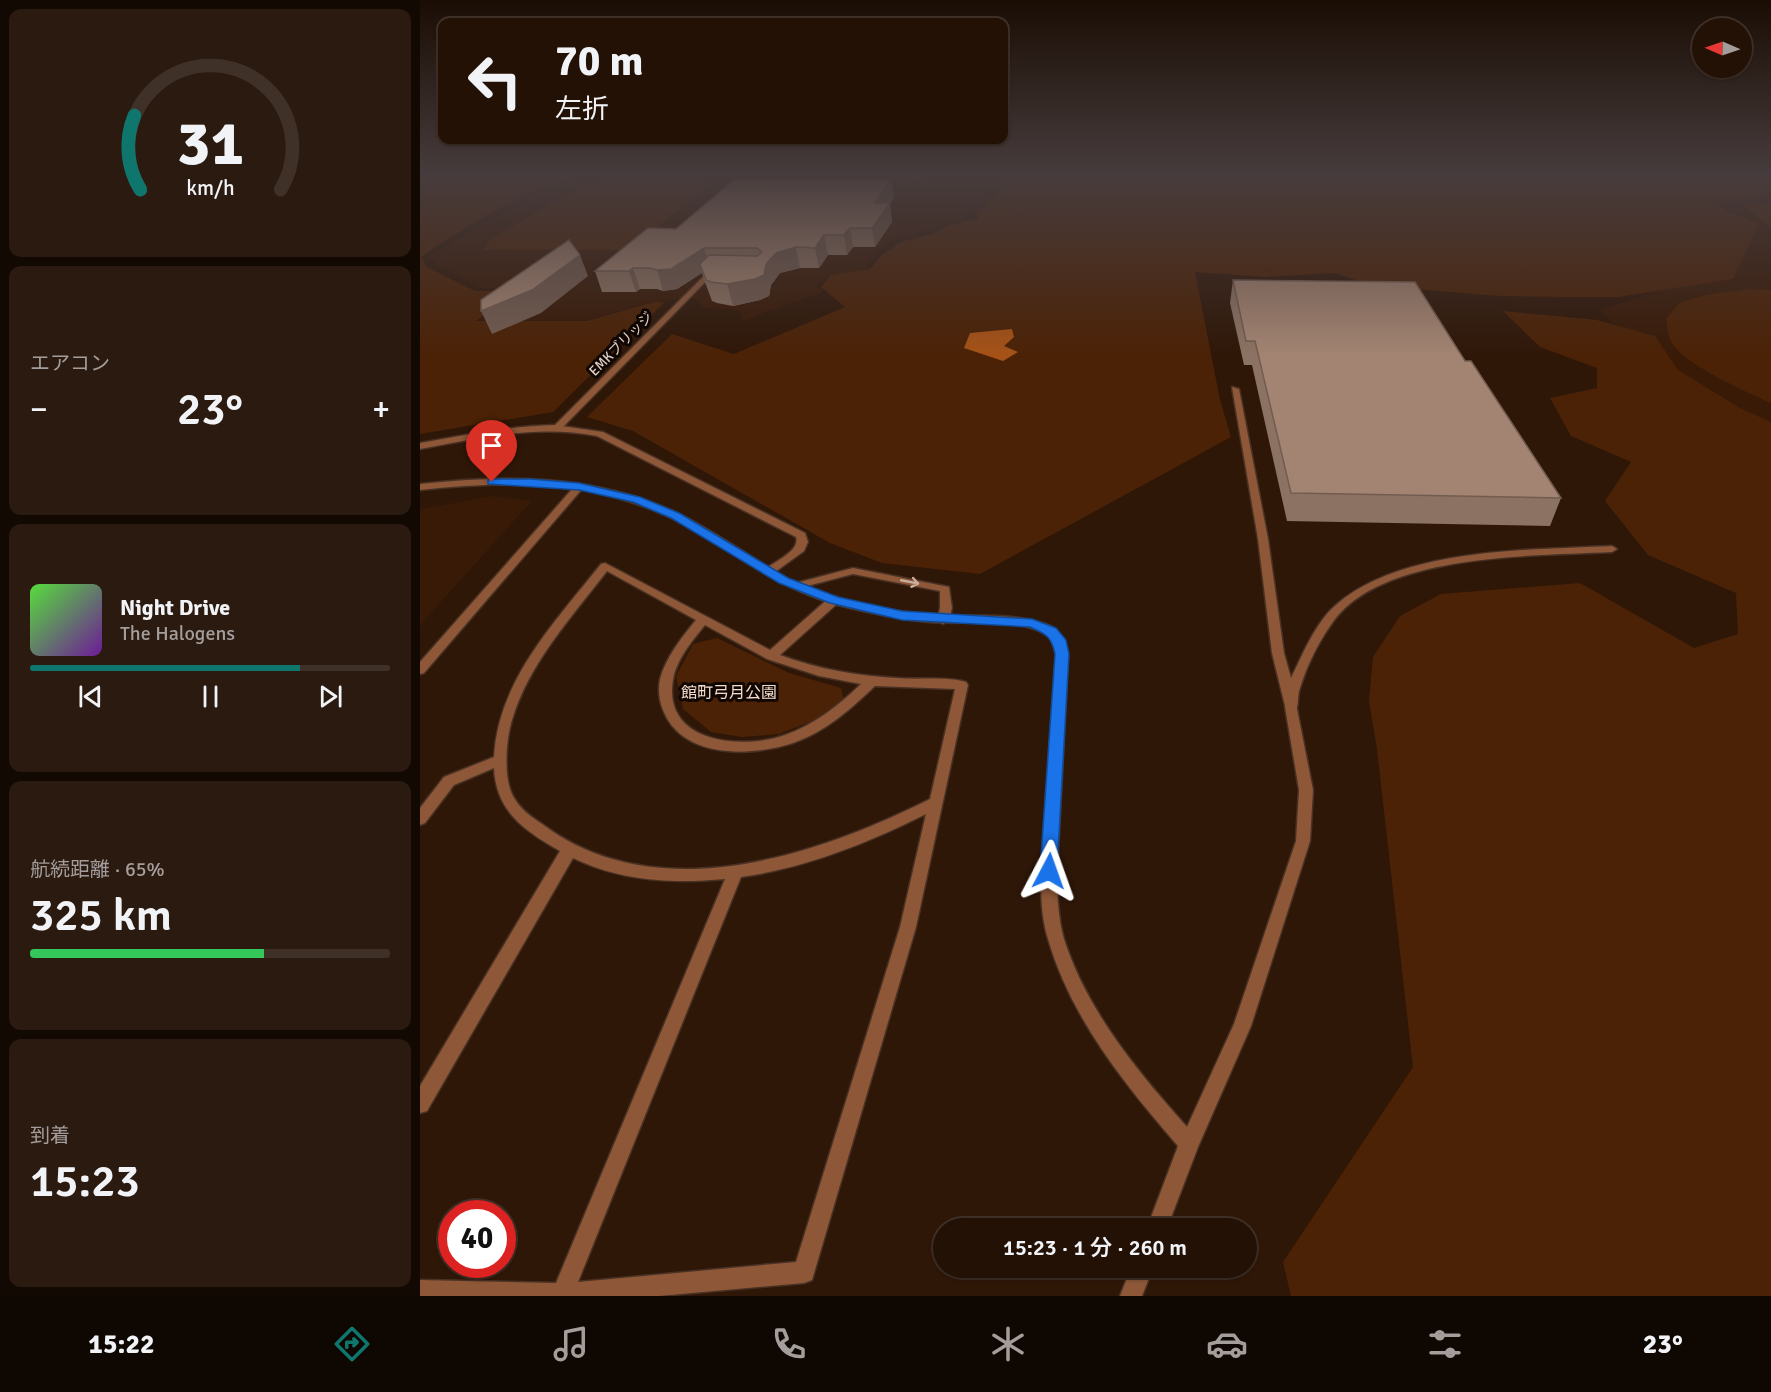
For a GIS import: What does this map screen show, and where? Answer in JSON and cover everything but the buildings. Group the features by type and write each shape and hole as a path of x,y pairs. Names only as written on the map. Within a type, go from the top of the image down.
{"street":[{"name":"EMKブリッジ","path":"558,427 712,271 722,271"},
{"path":"1161,1218 1189,1144 1242,1026 1303,841 1306,790 1291,702 1278,653 1263,538 1235,389"},
{"path":"420,446 517,429 558,427 589,431 609,438 801,535 803,542 800,549 768,572"},
{"path":"420,487 501,482 579,487 620,495 666,511 768,572 796,586 834,600 902,615 943,620 1032,623 1048,629 1059,640 1062,654 1049,871 1049,895 1056,939 1076,988 1096,1023 1155,1107 1189,1144"},
{"path":"420,670 579,487"},
{"path":"1291,702 1318,637 1340,606 1370,586 1417,568 1469,558 1612,549"},
{"path":"420,1291 562,1294 804,1272 908,927 936,801 962,684 871,682 831,677 771,656 605,566 538,655 516,690 504,723 500,760 504,793 523,819 569,850 622,869 676,875 736,871 789,861 901,820 936,801"},
{"path":"796,586 853,571 945,589 946,608 943,620"},
{"path":"771,656 834,600"},
{"path":"703,619 675,660 666,679 665,697 669,716 679,729 698,740 719,745 740,746 777,742 829,719 844,709 871,682"},
{"path":"420,819 449,781 500,760"},
{"path":"420,1104 569,850"},
{"path":"562,1294 736,871"},
{"path":"1131,1296 1138,1278"}],"shaded area":[{"path":"466,234 911,234 896,238 879,249 864,270 829,275 817,286 823,292 743,321 738,310 704,308 695,298 658,300 588,320 479,320 521,288 480,288 438,265 429,256"},
{"path":"1702,234 1771,234 1771,432 1720,420 1599,310 1721,271"},
{"path":"1012,329 1014,337 1004,346 1018,352 1003,361 964,348 970,333"},
{"path":"493,496 532,501 420,625 420,509"}],"green space":[{"path":"420,234 456,234 421,257 427,267 475,291 517,291 476,321 587,321 657,301 664,303 553,412 420,434"},
{"path":"499,234 648,234 638,242 619,250 483,250 490,240"},
{"path":"931,234 1754,234 1733,279 1619,297 1498,296 1370,285 1335,273 1265,277 1195,272 1220,400 1231,437 980,574 882,563 830,543 633,431 587,417 672,334 734,354 845,307 821,287 831,275 870,269 883,254 901,242"},
{"path":"1749,289 1771,290 1771,403 1716,377 1688,359 1671,342 1668,331 1666,319 1679,303 1705,295"},
{"path":"1503,311 1597,320 1655,336 1678,370 1740,408 1771,422 1771,1296 1291,1296 1283,1262 1413,1067 1377,749 1369,701 1373,657 1400,616 1441,594 1580,583 1694,648 1738,634 1736,593 1648,555 1605,501 1631,462 1571,436 1550,398 1597,388 1597,368 1540,347"},
{"name":"館町弓月公園","path":"717,638 789,673 841,688 844,701 815,720 779,734 742,737 711,732 683,709 676,676 693,644"}],"route":[{"path":"492,482 531,482 579,487 636,499 675,515 768,572 796,586 834,600 902,615 943,620 1032,623 1052,631 1059,640 1062,654 1049,871"}]}
